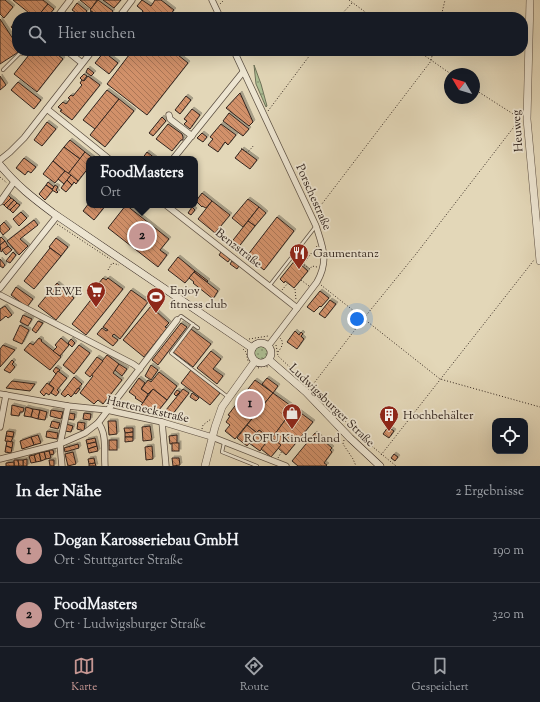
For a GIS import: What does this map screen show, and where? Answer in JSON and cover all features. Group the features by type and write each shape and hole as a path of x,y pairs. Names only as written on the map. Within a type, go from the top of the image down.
{"main road":[{"name":"Heuweg","path":"530,0 527,119 540,257"},
{"path":"0,165 14,182 25,192 57,216 247,347 251,354 252,363 228,397 218,416 205,466"},
{"path":"247,347 272,339 272,352 269,360 263,363 252,363"},
{"name":"Ludwigsburger Straße","path":"269,360 306,392 355,444 380,466"}],"street":[{"path":"61,12 70,0"},
{"path":"123,12 132,0"},
{"path":"212,0 218,12"},
{"path":"73,56 82,63"},
{"path":"0,160 18,146 88,56"},
{"name":"Porschestraße","path":"236,56 316,226 325,257 323,269 317,282 272,339"},
{"path":"175,156 243,72"},
{"path":"47,109 105,156"},
{"path":"169,115 170,119 192,136"},
{"path":"0,202 14,182"},
{"name":"Benzstraße","path":"170,208 297,308"},
{"path":"0,288 57,216"},
{"path":"0,295 140,369"},
{"path":"0,466 0,459 60,444 85,433 98,423 179,318"},
{"path":"0,427 3,394"},
{"name":"Harteneckstraße","path":"3,394 68,406 107,410 162,422 212,437 286,466"},
{"path":"62,466 60,444 68,406"},
{"path":"162,422 166,466"},
{"path":"98,423 101,426 103,433 105,466"}],"lane":[{"path":"3,70 18,56"},
{"path":"269,286 316,226"},
{"path":"179,318 193,324 198,328"},
{"path":"193,324 171,353 228,397"},
{"path":"224,442 222,452 257,466"}],"path":[{"path":"349,0 365,12"},
{"path":"442,12 445,1 443,0"},
{"path":"343,12 352,2"},
{"path":"264,116 309,56"},
{"path":"424,56 444,69"},
{"path":"312,217 431,61 432,56"},
{"path":"311,387 520,119 480,93"},
{"path":"241,148 246,152 249,152 254,145"},
{"path":"321,240 303,264 310,269 312,266 323,269"},
{"path":"381,455 440,379 540,257"},
{"path":"108,270 112,263 118,266 119,265"},
{"path":"301,280 312,288"},
{"path":"317,282 440,379 513,398 540,407"},
{"path":"279,294 288,283"},
{"path":"295,289 297,308"},
{"path":"270,368 264,366 256,369 246,352 250,338 268,336 272,339 282,339 283,343 277,353 278,356 347,424 381,455 396,466"},
{"path":"345,438 343,444 356,466"},
{"path":"276,462 282,451"}],"green space":[{"path":"254,65 261,84 266,107 256,84"},
{"path":"262,345 269,350 270,353 265,360 262,361 255,356 254,353 259,346"}],"building":[{"path":"0,0 5,0 13,7 4,18 0,14"},
{"path":"13,0 43,0 48,4 41,12 28,12"},
{"path":"80,0 97,0 91,9"},
{"path":"98,0 113,11 93,12 90,10"},
{"path":"103,0 121,0 114,8"},
{"path":"142,0 151,6 155,0 161,0 174,10 172,12 142,12 143,11 137,6"},
{"path":"77,3 87,11 75,12 72,10"},
{"path":"48,4 54,9 51,12 41,12"},
{"path":"0,19 12,37 12,56 0,64"},
{"path":"28,56 59,56 63,59 37,92 14,74"},
{"path":"101,56 109,56 118,63 109,74 95,63"},
{"path":"128,56 179,56 188,63 147,115 107,84"},
{"path":"88,68 94,73 91,76 86,72"},
{"path":"84,74 87,76 83,81 80,78"},
{"path":"0,76 6,85 0,90"},
{"path":"88,76 100,85 72,120 60,111 62,110 58,107 63,102 66,104 70,99 68,98 71,95 73,96 82,85 80,83 82,80 84,81"},
{"path":"18,82 41,100 34,109 11,90"},
{"path":"107,90 119,99 95,129 83,120"},
{"path":"240,93 253,122 249,126 226,108"},
{"path":"186,96 191,100 180,114 175,110"},
{"path":"119,99 134,111 105,147 90,135"},
{"path":"192,109 200,115 190,129 184,124 187,121 184,119"},
{"path":"229,113 249,129 243,136 223,121"},
{"path":"162,117 166,121 153,136 149,133"},
{"path":"47,122 56,129 42,146 34,140"},
{"path":"168,124 182,134 183,137 183,140 181,140 172,151 156,139"},
{"path":"221,124 236,135 228,145 225,142 218,152 208,145 213,139 210,137"},
{"path":"202,133 207,137 203,142 197,138"},
{"path":"70,140 85,152 80,159 64,147"},
{"path":"64,147 80,159 68,174 53,161"},
{"path":"242,149 257,160 250,169 235,158"},
{"path":"85,152 90,156 86,156 86,171 78,181 68,174"},
{"path":"147,152 152,156 144,156"},
{"path":"24,158 36,167 31,173 28,171 25,175 16,168"},
{"path":"53,161 65,171 55,183 43,174"},
{"path":"65,171 71,175 64,184 58,179"},
{"path":"71,175 78,181 76,184 74,182 72,185 67,180"},
{"path":"67,180 72,185 66,192 61,188"},
{"path":"48,182 54,187 52,189 46,185"},
{"path":"46,185 53,190 45,200 39,194"},
{"path":"55,185 58,187 56,190 58,192 57,193 52,190"},
{"path":"202,193 212,201 206,208 202,207 198,203 198,198"},
{"path":"8,195 11,198 4,205 1,203"},
{"path":"11,198 14,200 7,208 4,205"},
{"path":"248,199 259,207 243,227 232,218"},
{"path":"14,200 17,203 10,210 7,208"},
{"path":"212,201 230,215 215,233 198,219"},
{"path":"17,203 20,205 13,213 10,210"},
{"path":"86,207 104,208 94,220 83,211"},
{"path":"259,207 266,213 255,226 248,221"},
{"path":"124,208 130,208 169,239 160,250 167,255 158,267 108,228"},
{"path":"191,208 195,210 191,215 188,213"},
{"path":"21,212 27,218 19,226 13,219"},
{"path":"277,217 294,231 264,270 247,256"},
{"path":"34,220 38,225 20,239 28,246 19,255 7,241"},
{"path":"248,221 255,226 237,249 230,244"},
{"path":"4,222 10,229 3,235 0,231 0,226"},
{"path":"1,237 5,241 0,245 0,238"},
{"path":"56,238 68,247 61,256 49,247"},
{"path":"5,241 8,246 1,252 0,245"},
{"path":"8,246 12,250 6,255 2,250"},
{"path":"50,248 61,256 34,289 24,281"},
{"path":"13,252 16,255 10,263 6,261"},
{"path":"221,252 230,259 228,262 219,255"},
{"path":"178,257 195,271 185,283 168,270"},
{"path":"0,259 5,265 3,268 0,266"},
{"path":"296,259 308,271 294,288 285,281 284,283 280,279"},
{"path":"232,261 239,266 237,269 230,264"},
{"path":"195,271 208,281 207,282 194,272"},
{"path":"194,272 218,291 213,299 189,278"},
{"name":"REWE","path":"103,278 106,280 108,278 123,289 86,335 72,324 97,292 94,289"},
{"path":"57,283 74,298 56,320 38,306"},
{"path":"16,287 33,299 27,307 11,295"},
{"path":"131,290 148,302 120,339 114,334 112,336 118,340 113,346 97,334 102,328 106,331 108,330 103,327"},
{"path":"320,291 329,298 314,312 307,307"},
{"path":"330,300 336,304 325,318 319,314"},
{"path":"153,301 159,306 156,311 169,323 165,327 167,328 144,357 123,340 151,306"},
{"path":"5,306 12,315 8,318 6,316 0,321 0,309"},
{"path":"23,315 32,319 28,326 20,322"},
{"path":"38,321 43,323 36,333 32,330"},
{"path":"181,323 187,327 158,365 152,360"},
{"path":"20,325 29,330 22,344 13,340"},
{"path":"191,329 211,344 193,367 173,352"},
{"path":"295,331 299,335 301,332 303,334 301,336 304,339 297,349 287,342"},
{"path":"39,338 61,357 50,370 24,350 30,343 33,345"},
{"path":"61,338 69,345 60,356 53,351 57,347 55,345"},
{"path":"71,339 75,343 72,347 68,343"},
{"path":"3,345 15,350 0,367 0,349"},
{"path":"79,345 90,353 74,374 63,365"},
{"path":"211,351 221,359 213,369 223,376 217,384 197,368"},
{"path":"107,355 119,364 113,373 122,380 103,404 98,400 94,404 80,393 93,376 91,375"},
{"path":"97,357 103,361 90,377 85,373"},
{"path":"12,360 14,362 12,364 15,367 10,373 4,370"},
{"path":"119,364 127,369 122,376 115,370"},
{"path":"151,365 158,370 151,380 145,376"},
{"path":"56,367 60,370 56,374 53,371"},
{"path":"191,370 220,393 210,405 181,383"},
{"path":"58,371 67,378 57,390 59,392 56,396 51,393 54,388 49,384"},
{"path":"159,372 177,386 167,400 153,389 148,394 141,389 148,380 151,382"},
{"path":"74,377 82,384 71,397 68,394 65,397 61,394"},
{"path":"139,378 145,383 141,389 148,394 143,403 129,392"},
{"path":"267,378 278,386 273,393 262,384"},
{"path":"255,380 273,393 235,439 225,431 230,425 226,422 230,416 228,415"},
{"path":"12,381 35,384 30,391 6,388"},
{"path":"47,383 54,388 49,395 46,393 44,396 40,392"},
{"path":"78,388 80,389 76,394 74,393"},
{"path":"153,389 167,400 154,416 148,411 149,410 147,407 143,412 139,408"},
{"path":"183,389 189,393 172,415 166,410"},
{"path":"177,390 180,392 176,396 174,394"},
{"path":"192,393 199,398 196,401 190,397"},
{"path":"273,393 294,408 272,438 270,438 259,430 257,433 247,425"},
{"path":"12,405 24,408 23,412 20,412 19,416 11,415"},
{"path":"26,407 33,409 31,417 24,416"},
{"name":"ROFU Kinderland","path":"294,408 313,422 286,455 278,448 281,445 272,438"},
{"path":"33,409 40,410 38,419 31,417"},
{"path":"40,410 47,412 45,420 38,419"},
{"path":"51,410 63,412 61,419 50,416"},
{"path":"69,413 75,414 74,420 68,419"},
{"path":"84,413 91,414 90,420 83,419"},
{"path":"52,421 60,423 58,429 50,427"},
{"path":"108,421 116,421 117,434 109,435"},
{"path":"78,422 85,423 84,431 77,429"},
{"path":"66,424 73,426 71,432 65,431"},
{"path":"247,425 257,433 247,446 237,438"},
{"path":"150,426 152,440 143,441 142,427"},
{"name":"Hochbehälter","path":"388,427 394,431 389,438 383,434"},
{"path":"124,428 133,428 133,432 125,433"},
{"path":"259,430 270,438 260,451 249,443"},
{"path":"7,431 14,432 13,437 6,436"},
{"path":"47,431 58,433 57,439 46,437"},
{"path":"133,432 133,437 125,437 125,433"},
{"path":"315,433 332,448 330,450 332,452 324,463 327,465 298,466 292,461"},
{"path":"38,435 41,443 34,445 31,437"},
{"path":"177,435 177,443 170,444 169,436"},
{"path":"6,436 13,437 11,442 5,441"},
{"path":"31,437 34,445 22,449 20,441"},
{"path":"125,437 133,437 133,441 125,442"},
{"path":"271,437 281,445 271,457 261,449"},
{"path":"95,438 96,442 87,444 86,440"},
{"path":"109,440 117,440 117,450 109,450"},
{"path":"7,441 13,442 12,448 6,446"},
{"path":"96,442 97,446 88,449 87,444"},
{"path":"172,443 179,443 179,451 172,451"},
{"path":"78,444 79,448 65,452 64,448"},
{"path":"6,446 12,448 11,453 5,452"},
{"path":"97,446 98,451 89,453 88,449"},
{"path":"152,446 153,459 146,460 145,447"},
{"path":"49,450 53,450 54,454 50,455"},
{"path":"49,451 51,458 46,459 44,452"},
{"path":"44,452 46,459 41,461 39,453"},
{"path":"73,452 76,464 68,466 65,454"},
{"path":"39,453 41,461 36,462 34,455"},
{"path":"394,454 398,457 395,461 391,458"},
{"path":"34,455 36,462 31,463 29,456"},
{"path":"94,458 95,463 89,464 88,459"},
{"path":"172,458 179,458 180,465 173,466"},
{"path":"27,459 27,466 23,466 23,460"},
{"path":"14,460 18,460 19,466 14,466"},
{"path":"18,460 23,460 23,466 19,466"},
{"path":"49,460 54,460 54,466 50,466"},
{"path":"14,462 14,466 6,466 6,463"},
{"path":"95,463 96,466 89,466 89,464"}],"place":[{"name":"FoodMasters","path":"142,236"},
{"name":"Gaumentanz","path":"299,270"},
{"name":"REWE","path":"96,308"},
{"name":"Enjoy fitness club","path":"156,314"},
{"name":"Dogan Karosseriebau GmbH","path":"250,404"},
{"name":"ROFU Kinderland","path":"292,430"},
{"name":"Hochbehälter","path":"389,432"}]}
